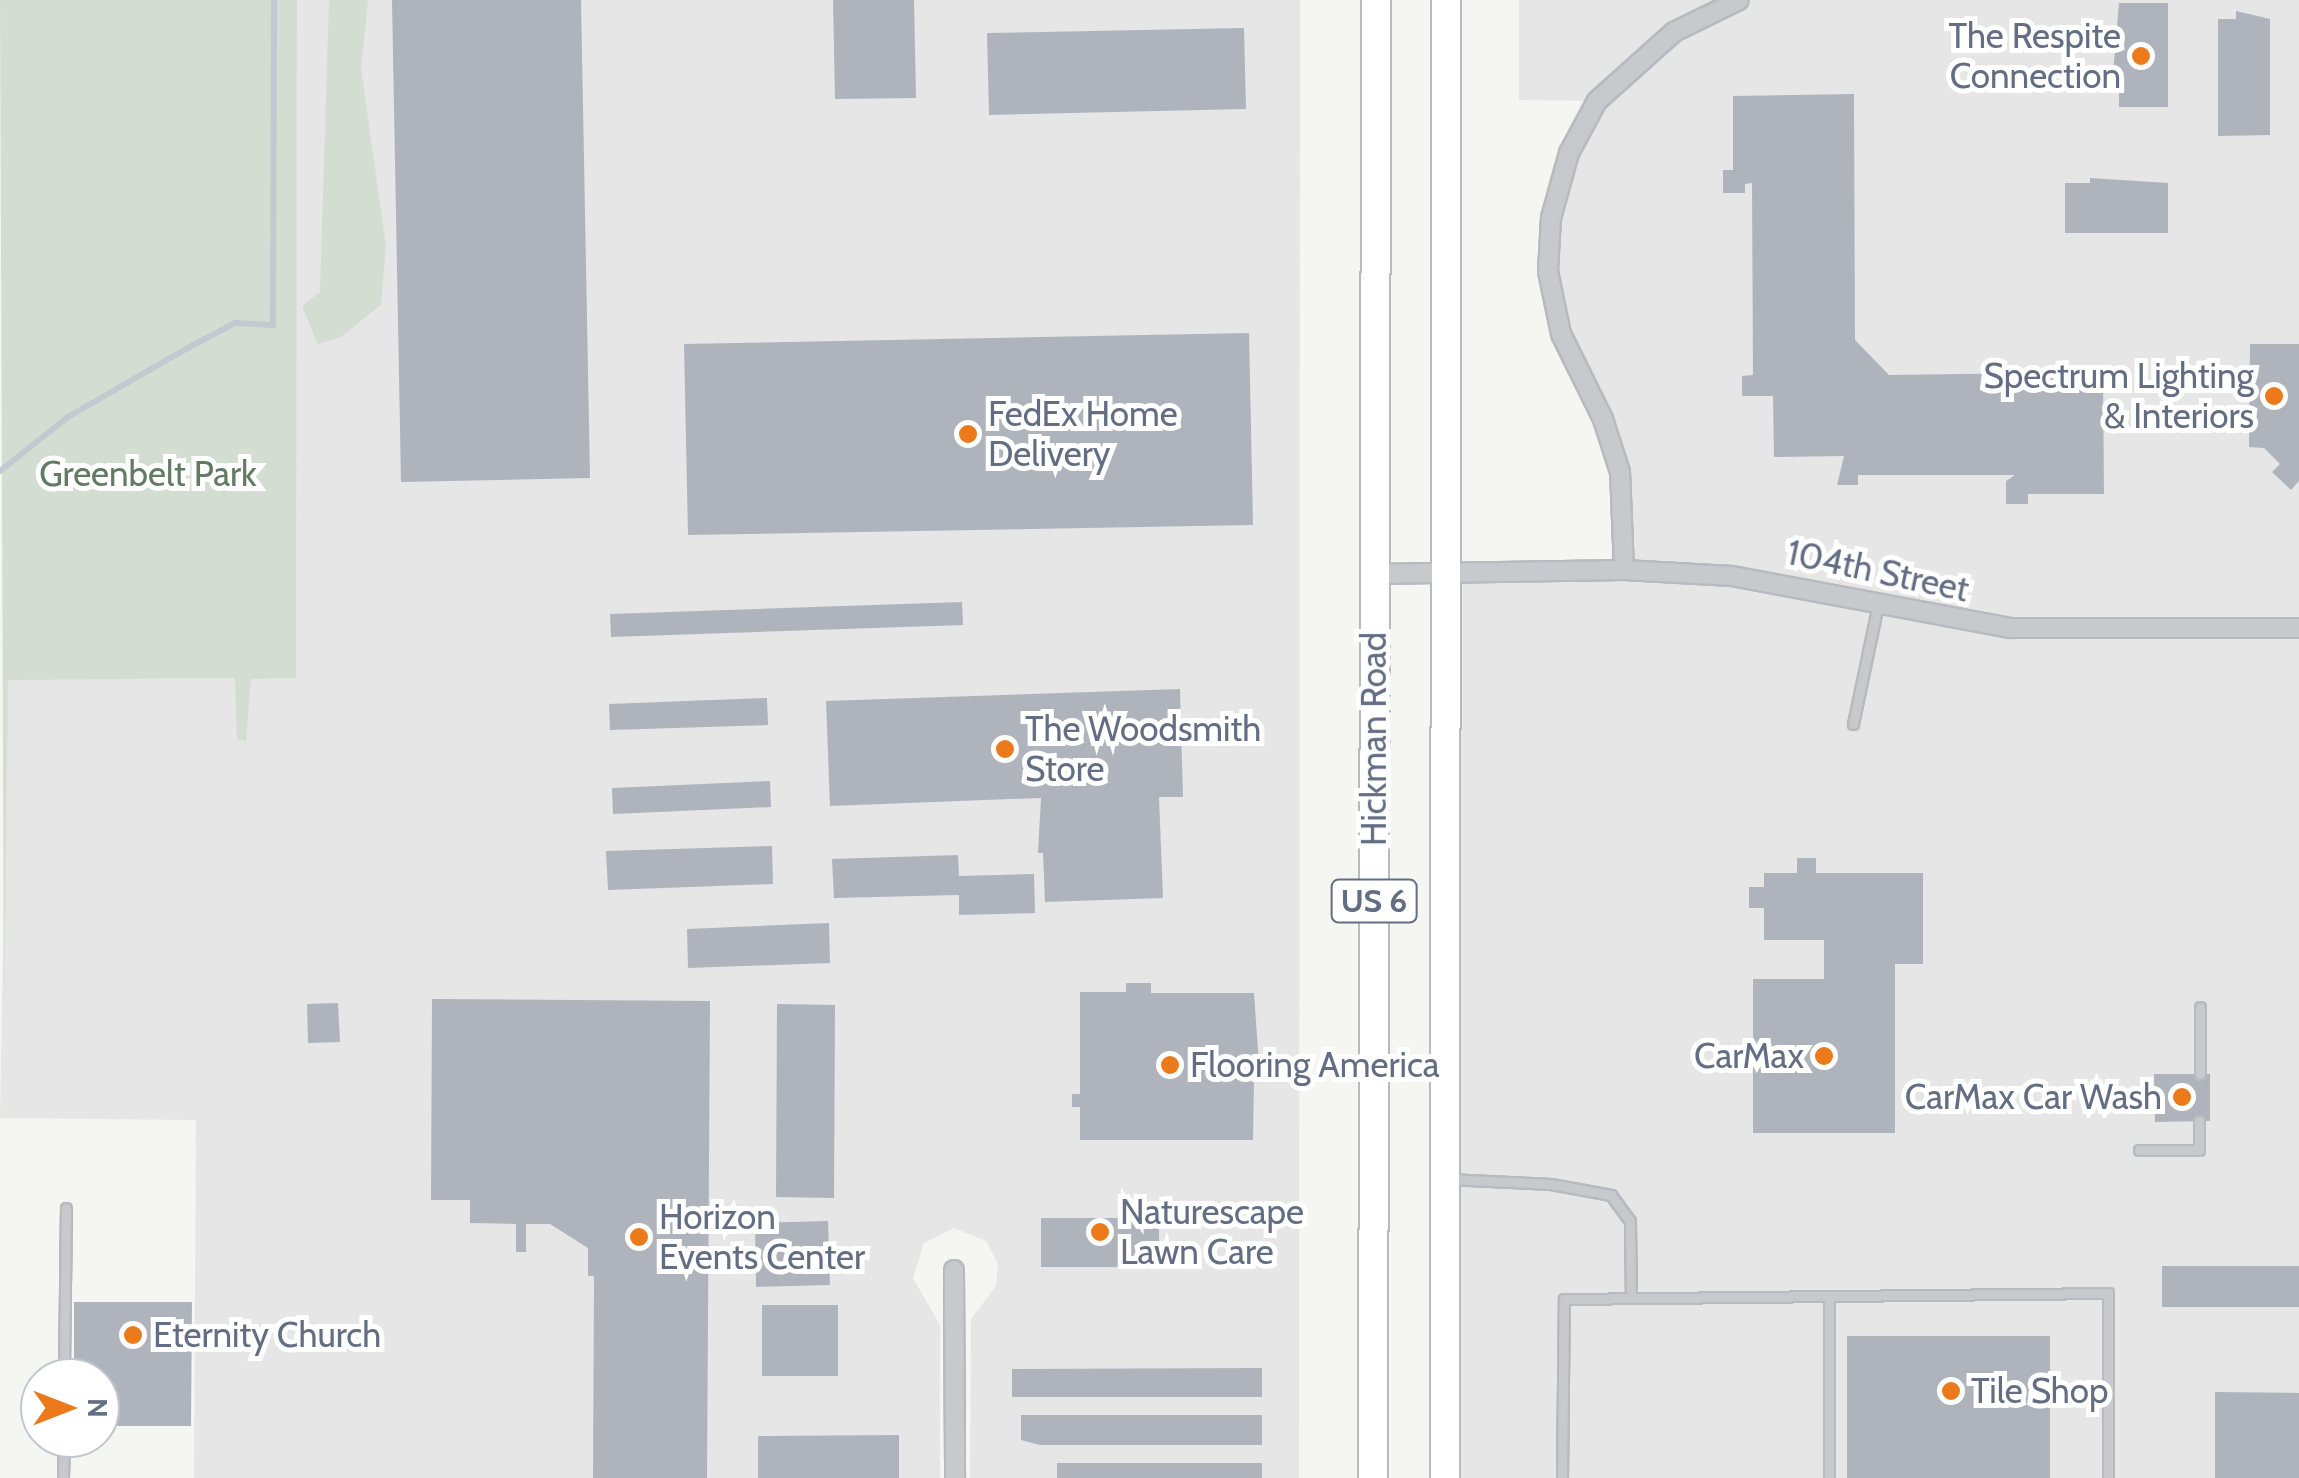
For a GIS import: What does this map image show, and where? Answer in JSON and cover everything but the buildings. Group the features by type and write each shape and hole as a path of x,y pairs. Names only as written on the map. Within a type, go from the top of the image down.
{"main road":[{"name":"Hickman Road","path":"1373,1478 1376,0"},
{"name":"Hickman Road","path":"1445,1478 1446,0"}],"street":[{"path":"1624,570 1620,472 1603,419 1560,334 1548,271 1551,218 1570,153 1597,100 1628,68 1674,32 1739,0"},
{"name":"104th Street","path":"1374,574 1624,570 1732,576 2010,628 2299,628"},
{"path":"954,1270 954,1478"}],"lane":[{"path":"1852,724 1878,604"},
{"path":"2200,1007 2200,1074"},
{"path":"2139,1150 2199,1150 2199,1122"},
{"path":"1445,1179 1551,1184 1611,1196 1630,1221 1630,1298"},
{"path":"64,1358 66,1208"},
{"path":"1562,1478 1564,1299 2108,1294 2108,1478"},
{"path":"1829,1296 1829,1478"}],"shaded area":[{"path":"297,0 1300,0 1299,1478 970,1478 971,1319 996,1286 998,1264 986,1241 954,1228 924,1243 913,1278 940,1325 940,1478 194,1478 196,1120 0,1118 8,679 295,678"},
{"path":"1519,0 2299,0 2299,1478 1445,1478 1445,574 1623,570 1620,472 1561,334 1551,218 1596,101 1519,100"}],"green space":[{"name":"Greenbelt Park","path":"0,0 297,0 296,678 251,679 246,741 237,739 235,678 8,680 4,1008"},
{"path":"329,0 368,0 361,68 386,246 381,305 341,337 318,344 302,306 320,292"}],"waterway":[{"path":"0,471 68,417 186,349 235,323 273,325 274,0"}],"place":[{"name":"The Respite Connection","path":"2141,56"},
{"name":"Spectrum Lighting & Interiors","path":"2274,396"},
{"name":"FedEx Home Delivery","path":"968,434"},
{"name":"The Woodsmith Store","path":"1005,749"},
{"name":"CarMax","path":"1824,1056"},
{"name":"Flooring America","path":"1170,1065"},
{"name":"CarMax Car Wash","path":"2182,1097"},
{"name":"Naturescape Lawn Care","path":"1100,1232"},
{"name":"Horizon Events Center","path":"639,1237"},
{"name":"Eternity Church","path":"133,1335"},
{"name":"Tile Shop","path":"1951,1391"}]}
